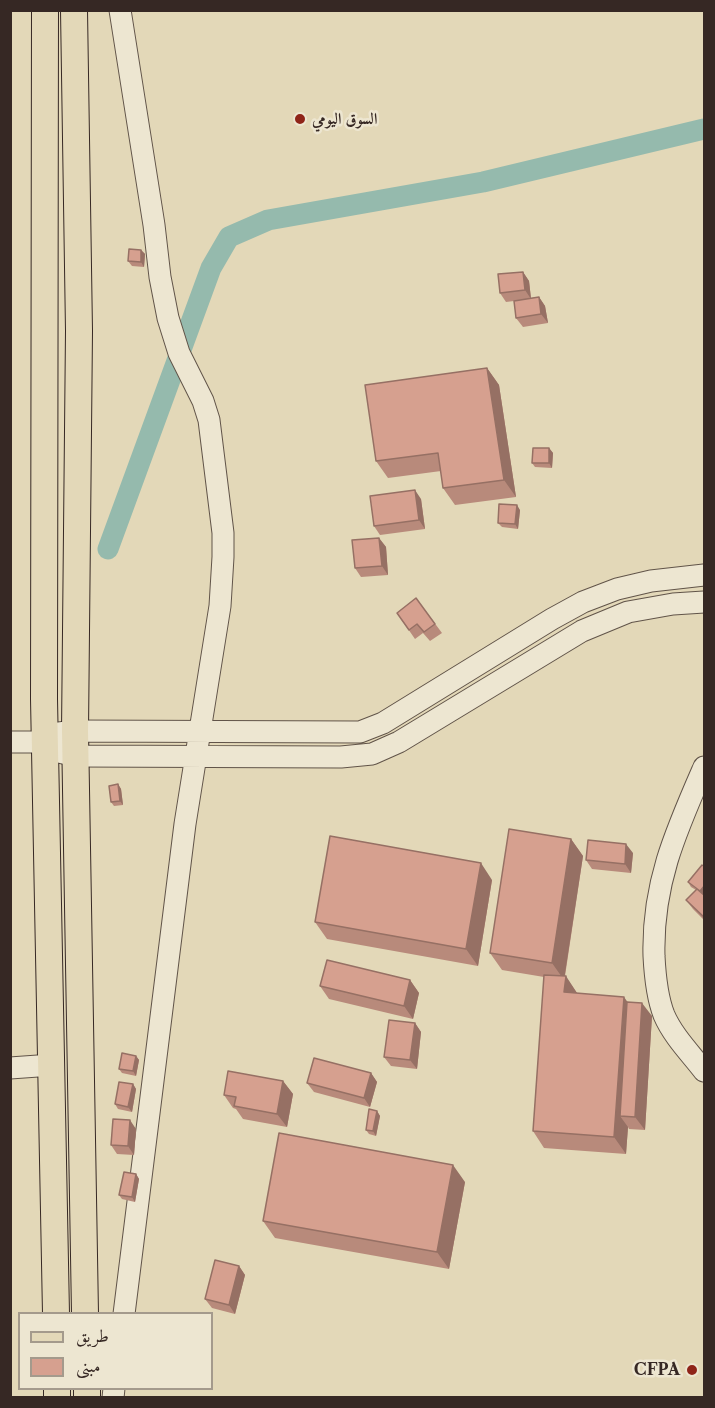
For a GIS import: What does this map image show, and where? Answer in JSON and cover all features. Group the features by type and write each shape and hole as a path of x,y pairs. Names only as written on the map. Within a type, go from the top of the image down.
{"main road":[{"path":"45,10 45,742 56,1312"},
{"path":"74,10 79,331 75,730 86,1312"}],"street":[{"path":"120,10 154,225 160,278 168,318 179,353 203,401 212,439 224,557 220,606 185,824 124,1312"},
{"path":"10,742 45,742 58,733 75,730 348,733 372,729 583,602 616,589 651,581 705,575"},
{"path":"45,742 59,752 76,756 341,757 372,754 409,736 582,631 628,612 673,604 705,602"},
{"path":"705,766 675,833 666,861 657,899 654,941 658,997 664,1014 670,1027 705,1071"},
{"path":"10,1068 52,1065"}],"building":[{"path":"129,249 141,250 141,262 128,261"},
{"path":"523,272 525,290 500,293 498,274"},
{"path":"539,297 541,314 516,318 514,301"},
{"path":"487,368 504,480 443,488 438,453 376,461 365,385"},
{"path":"533,448 549,448 549,463 532,463"},
{"path":"415,490 419,520 374,526 370,496"},
{"path":"499,504 517,505 515,524 498,523"},
{"path":"379,538 382,566 355,568 352,540"},
{"path":"416,598 435,624 424,632 417,624 409,630 397,613"},
{"path":"118,784 120,801 111,802 109,786"},
{"path":"509,829 571,839 552,963 490,953"},
{"path":"330,836 481,863 466,949 315,922"},
{"path":"588,840 626,844 625,864 586,860"},
{"path":"702,865 705,867 705,885 700,891 688,882"},
{"path":"697,889 705,896 705,918 686,900"},
{"path":"327,960 410,980 404,1006 320,986"},
{"path":"544,975 566,976 564,992 624,997 614,1137 533,1131"},
{"path":"627,1002 642,1003 635,1117 620,1116"},
{"path":"389,1020 415,1023 410,1060 384,1057"},
{"path":"122,1053 136,1056 133,1071 119,1069"},
{"path":"314,1058 371,1073 364,1098 307,1083"},
{"path":"228,1071 283,1081 277,1114 234,1106 236,1097 224,1095"},
{"path":"119,1082 133,1084 128,1107 115,1104"},
{"path":"369,1109 377,1111 373,1131 366,1130"},
{"path":"113,1119 130,1120 128,1146 111,1145"},
{"path":"279,1133 453,1165 437,1252 263,1221"},
{"path":"124,1172 136,1174 132,1197 119,1195"},
{"path":"215,1260 239,1266 229,1305 205,1299"}],"waterway":[{"path":"108,549 211,268 229,237 268,220 483,182 704,129"}],"place":[{"name":"السوق اليومي","path":"300,119"},
{"name":"CFPA","path":"692,1370"}]}
